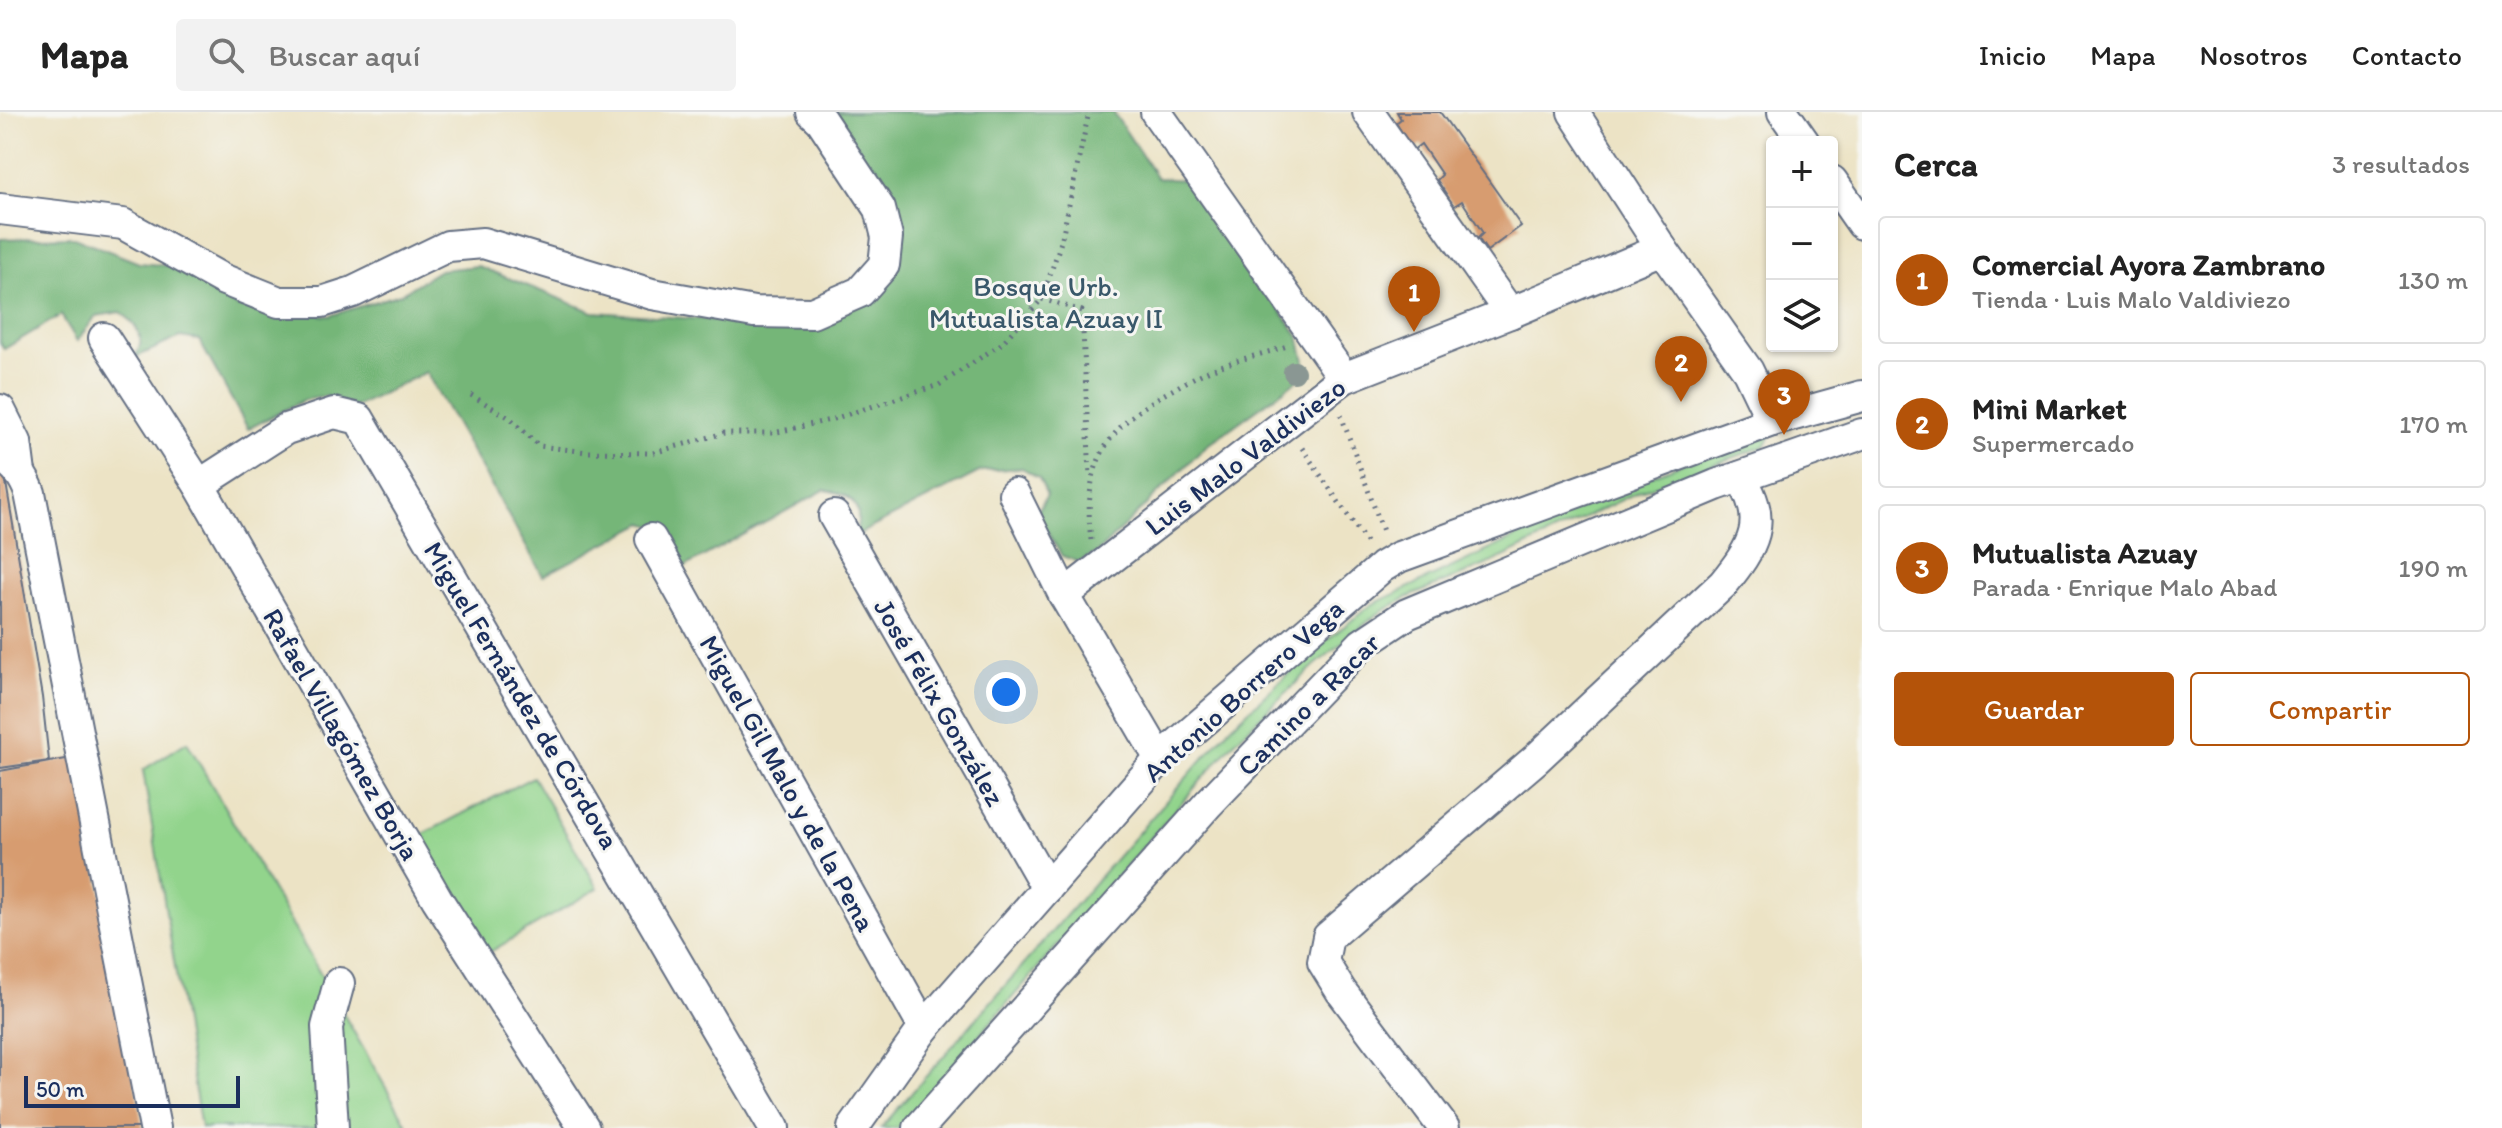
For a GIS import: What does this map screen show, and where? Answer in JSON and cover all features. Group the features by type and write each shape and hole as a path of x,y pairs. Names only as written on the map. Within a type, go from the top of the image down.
{"street":[{"path":"0,209 123,224 222,279 279,302 322,302 353,292 448,246 483,243 652,294 754,312 812,313 860,292 884,265 887,237 880,209 821,120 812,112"},
{"path":"1156,112 1315,336 1338,383"},
{"path":"1368,112 1510,313"},
{"path":"1573,112 1662,249 1748,371 1765,423"},
{"path":"1783,112 1800,136"},
{"path":"1838,190 1862,224"},
{"name":"Luis Malo Valdiviezo","path":"1064,595 1338,383 1662,249"},
{"name":"Rafael Villagómez Borja","path":"104,338 199,485 437,899 584,1128"},
{"name":"Antonio Borrero Vega","path":"853,1128 924,1028 1160,759 1382,567 1399,557 1765,423 1862,396"},
{"path":"0,410 16,442 10,465 30,493 155,1128"},
{"name":"Miguel Fernández de Córdova","path":"199,485 286,429 334,413 359,419 596,818 774,1128"},
{"name":"Camino a Racar","path":"919,1128 1208,804 1362,644 1407,614 1740,477 1862,434"},
{"path":"1444,1128 1341,991 1323,962 1328,937 1536,759 1723,584 1741,561 1757,516 1750,492 1740,477"},
{"path":"1014,494 1064,595 1160,759"},
{"name":"José Félix González","path":"834,516 1047,888"},
{"name":"Miguel Gil Malo y de la Pena","path":"651,539 924,1028"},
{"path":"333,1128 327,1027 339,983"}],"path":[{"path":"471,395 510,418 539,446 588,452 653,453 724,433 773,433 843,416 939,385 1001,344 1042,299 1061,242 1089,112"},
{"path":"1042,299 1082,311 1091,482 1088,512 1095,571"},
{"path":"1091,482 1100,455 1128,418 1145,404 1214,368 1315,336"},
{"path":"1338,383 1386,539"},
{"path":"1283,426 1305,451 1372,551"}],"green space":[{"name":"Bosque Urb. Mutualista Azuay II","path":"811,112 1113,112 1157,178 1184,180 1299,336 1305,361 1299,379 1206,446 1097,553 1079,562 1062,556 1036,514 1047,495 1039,478 1022,468 981,471 855,536 858,517 854,504 843,495 824,490 670,575 674,557 671,540 663,530 644,523 543,576 426,372 355,407 326,396 304,400 248,429 199,340 180,337 134,358 140,345 139,333 121,312 96,316 77,341 61,315 4,349 0,342 0,239 74,237 139,263 184,267 238,307 329,316 400,294 440,270 478,266 593,312 746,322 875,291 889,227"},
{"path":"1776,427 1765,446 1640,491 1495,561 1406,598 1376,615 1314,666 1236,740 899,1128 881,1128 1228,730 1307,656 1371,605 1628,485"},
{"path":"187,742 409,1128 201,1128 143,770"},
{"path":"533,777 598,888 478,959 410,841"}],"building":[{"path":"1397,112 1440,112 1521,226 1487,251 1478,238 1483,233 1462,201 1454,206 1437,180 1442,175 1421,144 1413,150 1396,123 1401,119"},
{"path":"4,471 42,697 49,761 0,768 0,472"},
{"path":"77,757 143,1128 0,1128 0,771"}],"place":[{"name":"Comercial Ayora Zambrano","path":"1414,332"},
{"name":"Mini Market","path":"1681,402"},
{"name":"Mutualista Azuay","path":"1784,435"}]}
